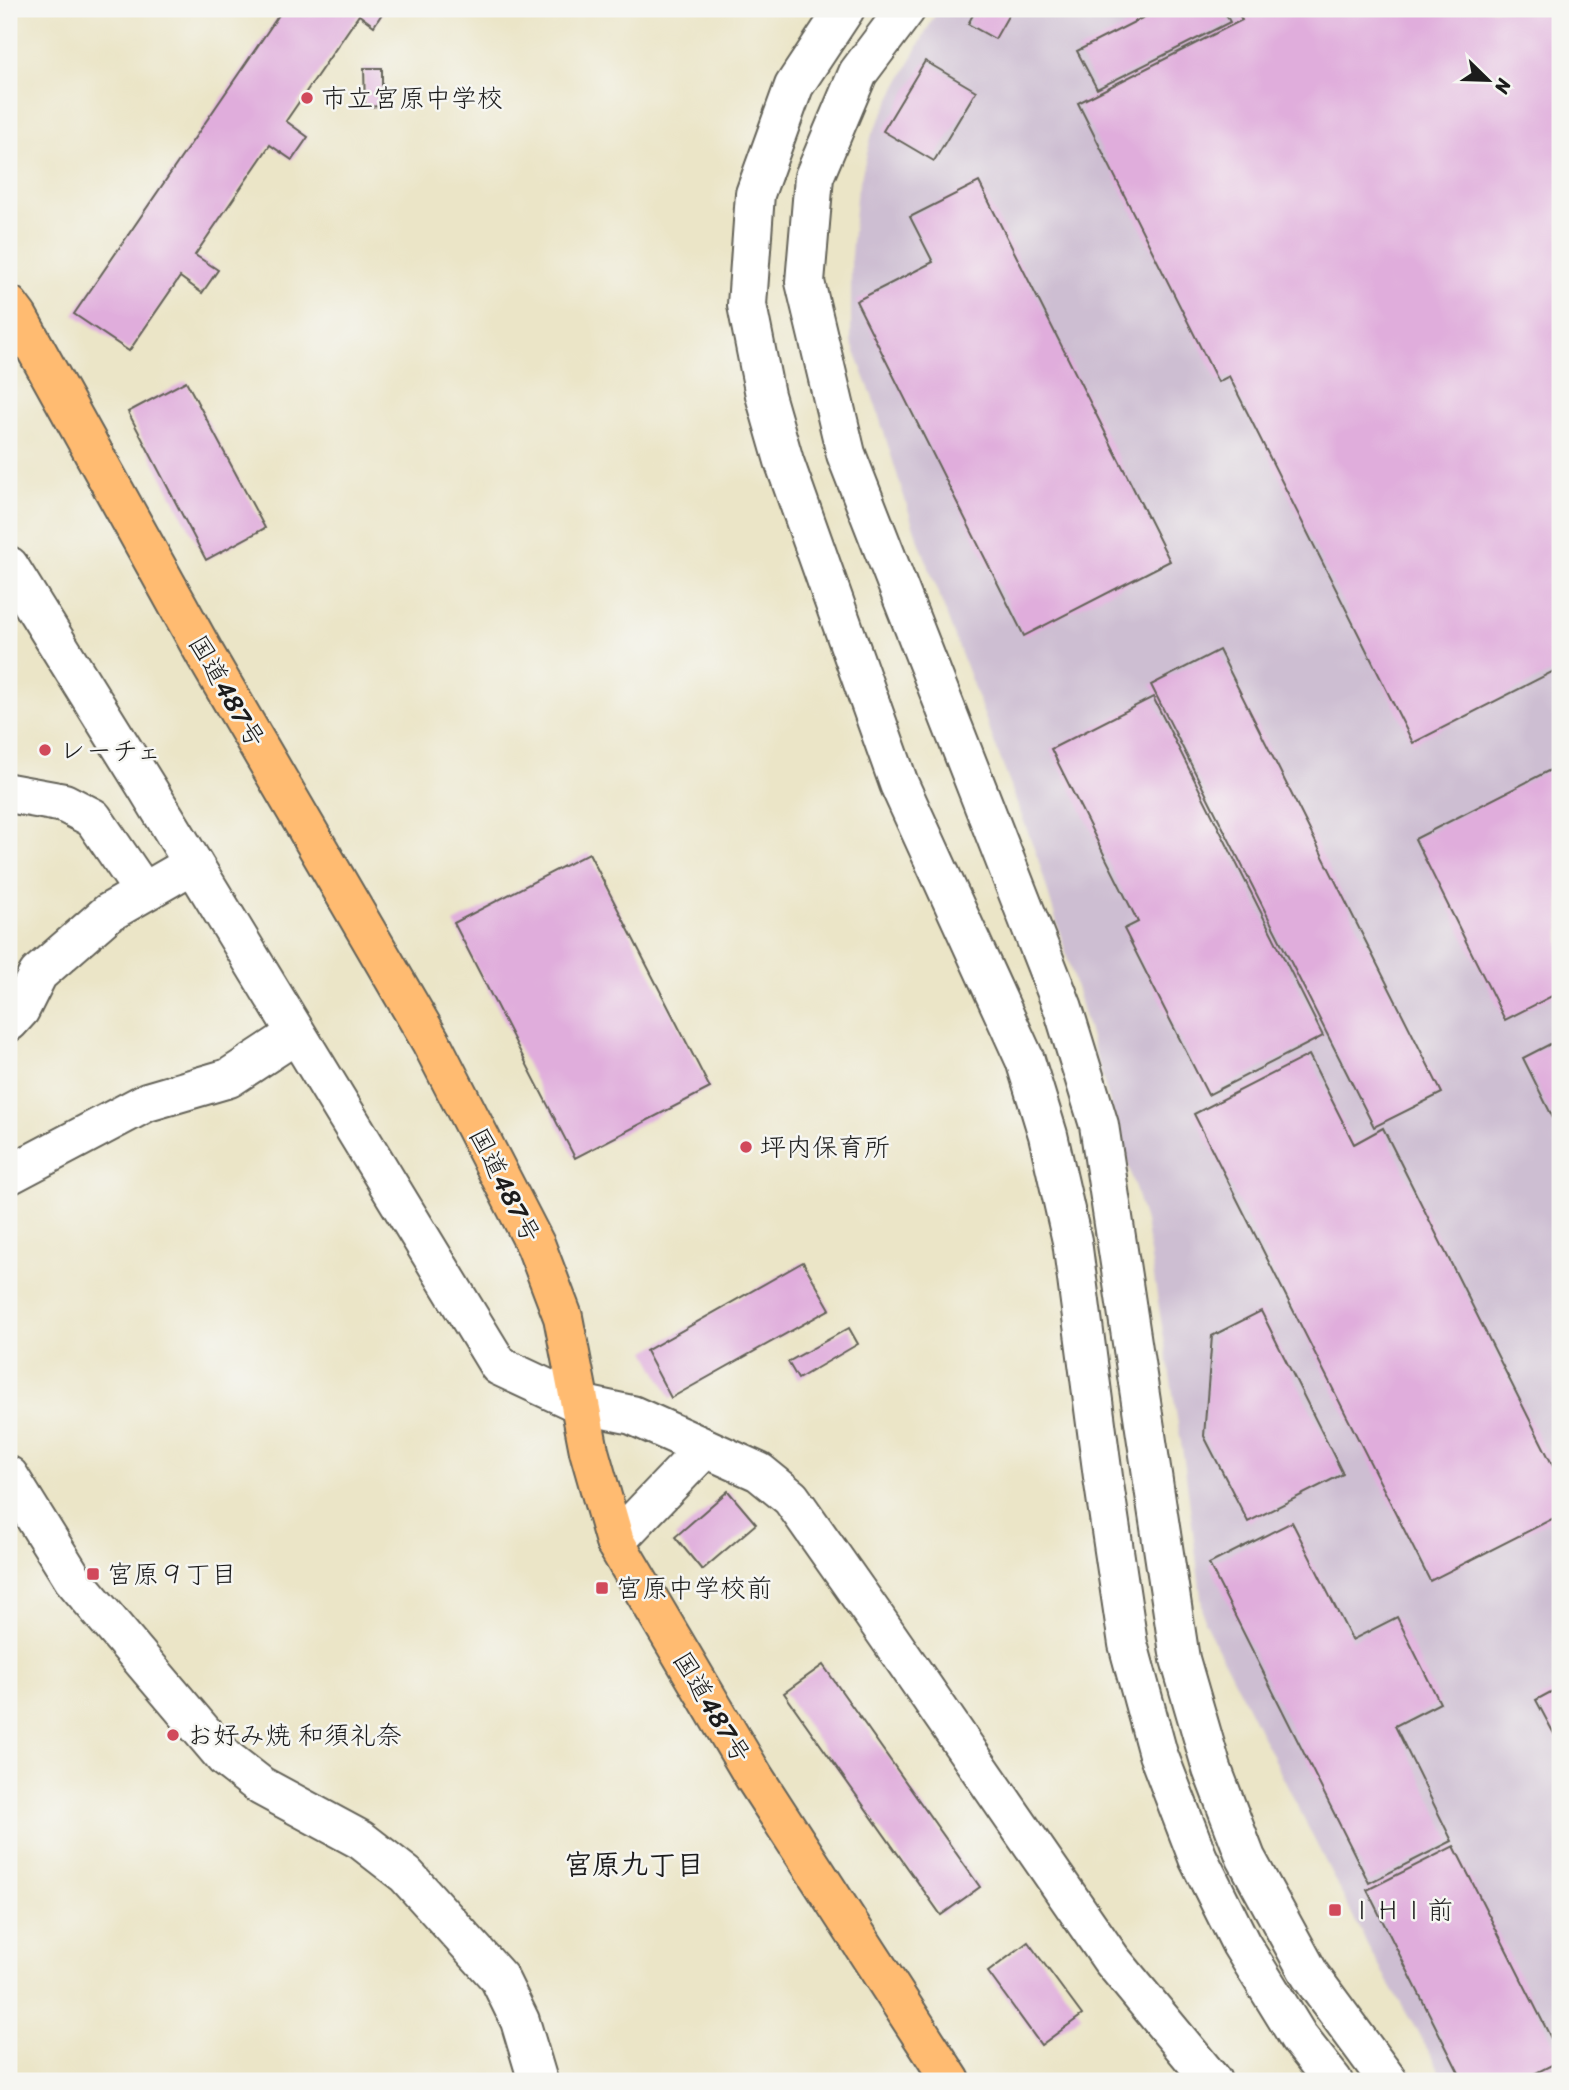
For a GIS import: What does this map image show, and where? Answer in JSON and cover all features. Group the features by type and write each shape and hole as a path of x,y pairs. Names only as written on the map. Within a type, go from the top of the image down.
{"highway":[{"name":"国道487号","path":"9,305 212,667 437,1054 537,1246 563,1317 589,1451 615,1542 754,1777 951,2081"}],"street":[{"path":"845,9 794,86 755,194 747,305 765,396 784,461 899,784 1025,1060 1048,1135 1072,1241 1128,1644 1158,1754 1198,1858 1241,1944 1300,2038 1333,2081"},
{"path":"906,9 858,73 814,177 805,282 846,454 1063,1008 1099,1125 1180,1659 1212,1769 1246,1858 1310,1975 1388,2081"},
{"path":"9,566 499,1366 580,1404 632,1415 758,1472 791,1499 1111,1959 1212,2081"},
{"path":"9,793 64,803 93,818 143,891"},
{"path":"9,1022 20,1010 38,974 108,913 193,864"},
{"path":"9,1175 147,1102 229,1079 296,1034"},
{"path":"615,1542 705,1448"},
{"path":"9,1476 73,1579 225,1758 261,1786 361,1840 406,1875 499,1978 520,2021 538,2081"}],"shaded area":[{"path":"938,9 1560,9 1560,2081 1446,2081 1373,1956 1204,1621 1185,1467 1145,1222 1039,862 913,525 875,404 851,341 851,255 856,197 872,134"}],"building":[{"path":"283,9 385,9 374,26 359,15 286,121 308,137 292,160 270,145 195,255 218,270 202,293 180,277 129,351 74,314"},
{"path":"976,9 1012,9 995,39 968,24"},
{"path":"1155,9 1223,9 1230,22 1097,89 1077,51 1156,11"},
{"path":"1236,9 1560,9 1560,668 1413,743 1229,376 1218,382 1078,103 1242,20"},
{"path":"925,61 976,91 934,161 883,131"},
{"path":"364,68 382,68 382,106 365,107"},
{"path":"979,182 1170,561 1024,636 856,301 933,262 910,217"},
{"path":"186,381 265,528 206,560 128,412"},
{"path":"1219,650 1442,1093 1374,1127 1151,685"},
{"path":"1153,697 1323,1036 1208,1095 1124,929 1138,922 1051,749"},
{"path":"1560,765 1560,992 1505,1020 1415,839"},
{"path":"589,853 710,1088 575,1158 454,923"},
{"path":"1560,1039 1560,1132 1523,1058"},
{"path":"1309,1055 1354,1144 1383,1128 1560,1480 1560,1515 1430,1581 1194,1114"},
{"path":"803,1262 830,1309 671,1398 646,1351"},
{"path":"1261,1311 1343,1474 1248,1522 1204,1436 1212,1336"},
{"path":"849,1328 858,1344 798,1379 788,1362"},
{"path":"728,1491 756,1524 702,1570 675,1537"},
{"path":"1292,1522 1352,1640 1397,1617 1440,1703 1395,1726 1452,1841 1369,1883 1209,1564"},
{"path":"823,1665 980,1887 941,1915 784,1693"},
{"path":"1560,1687 1560,1745 1536,1700"},
{"path":"1454,1846 1560,2056 1560,2061 1520,2081 1463,2081 1367,1890"},
{"path":"1028,1942 1082,2015 1041,2045 988,1972"}],"place":[{"name":"市立宮原中学校","path":"307,98"},
{"name":"レーチェ","path":"45,750"},
{"name":"坪内保育所","path":"746,1147"},
{"name":"宮原９丁目","path":"93,1574"},
{"name":"宮原中学校前","path":"602,1588"},
{"name":"お好み焼 和須礼奈","path":"173,1735"},
{"name":"ＩＨＩ前","path":"1335,1910"}],"district":[{"name":"宮原九丁目","path":"634,1864"}]}
